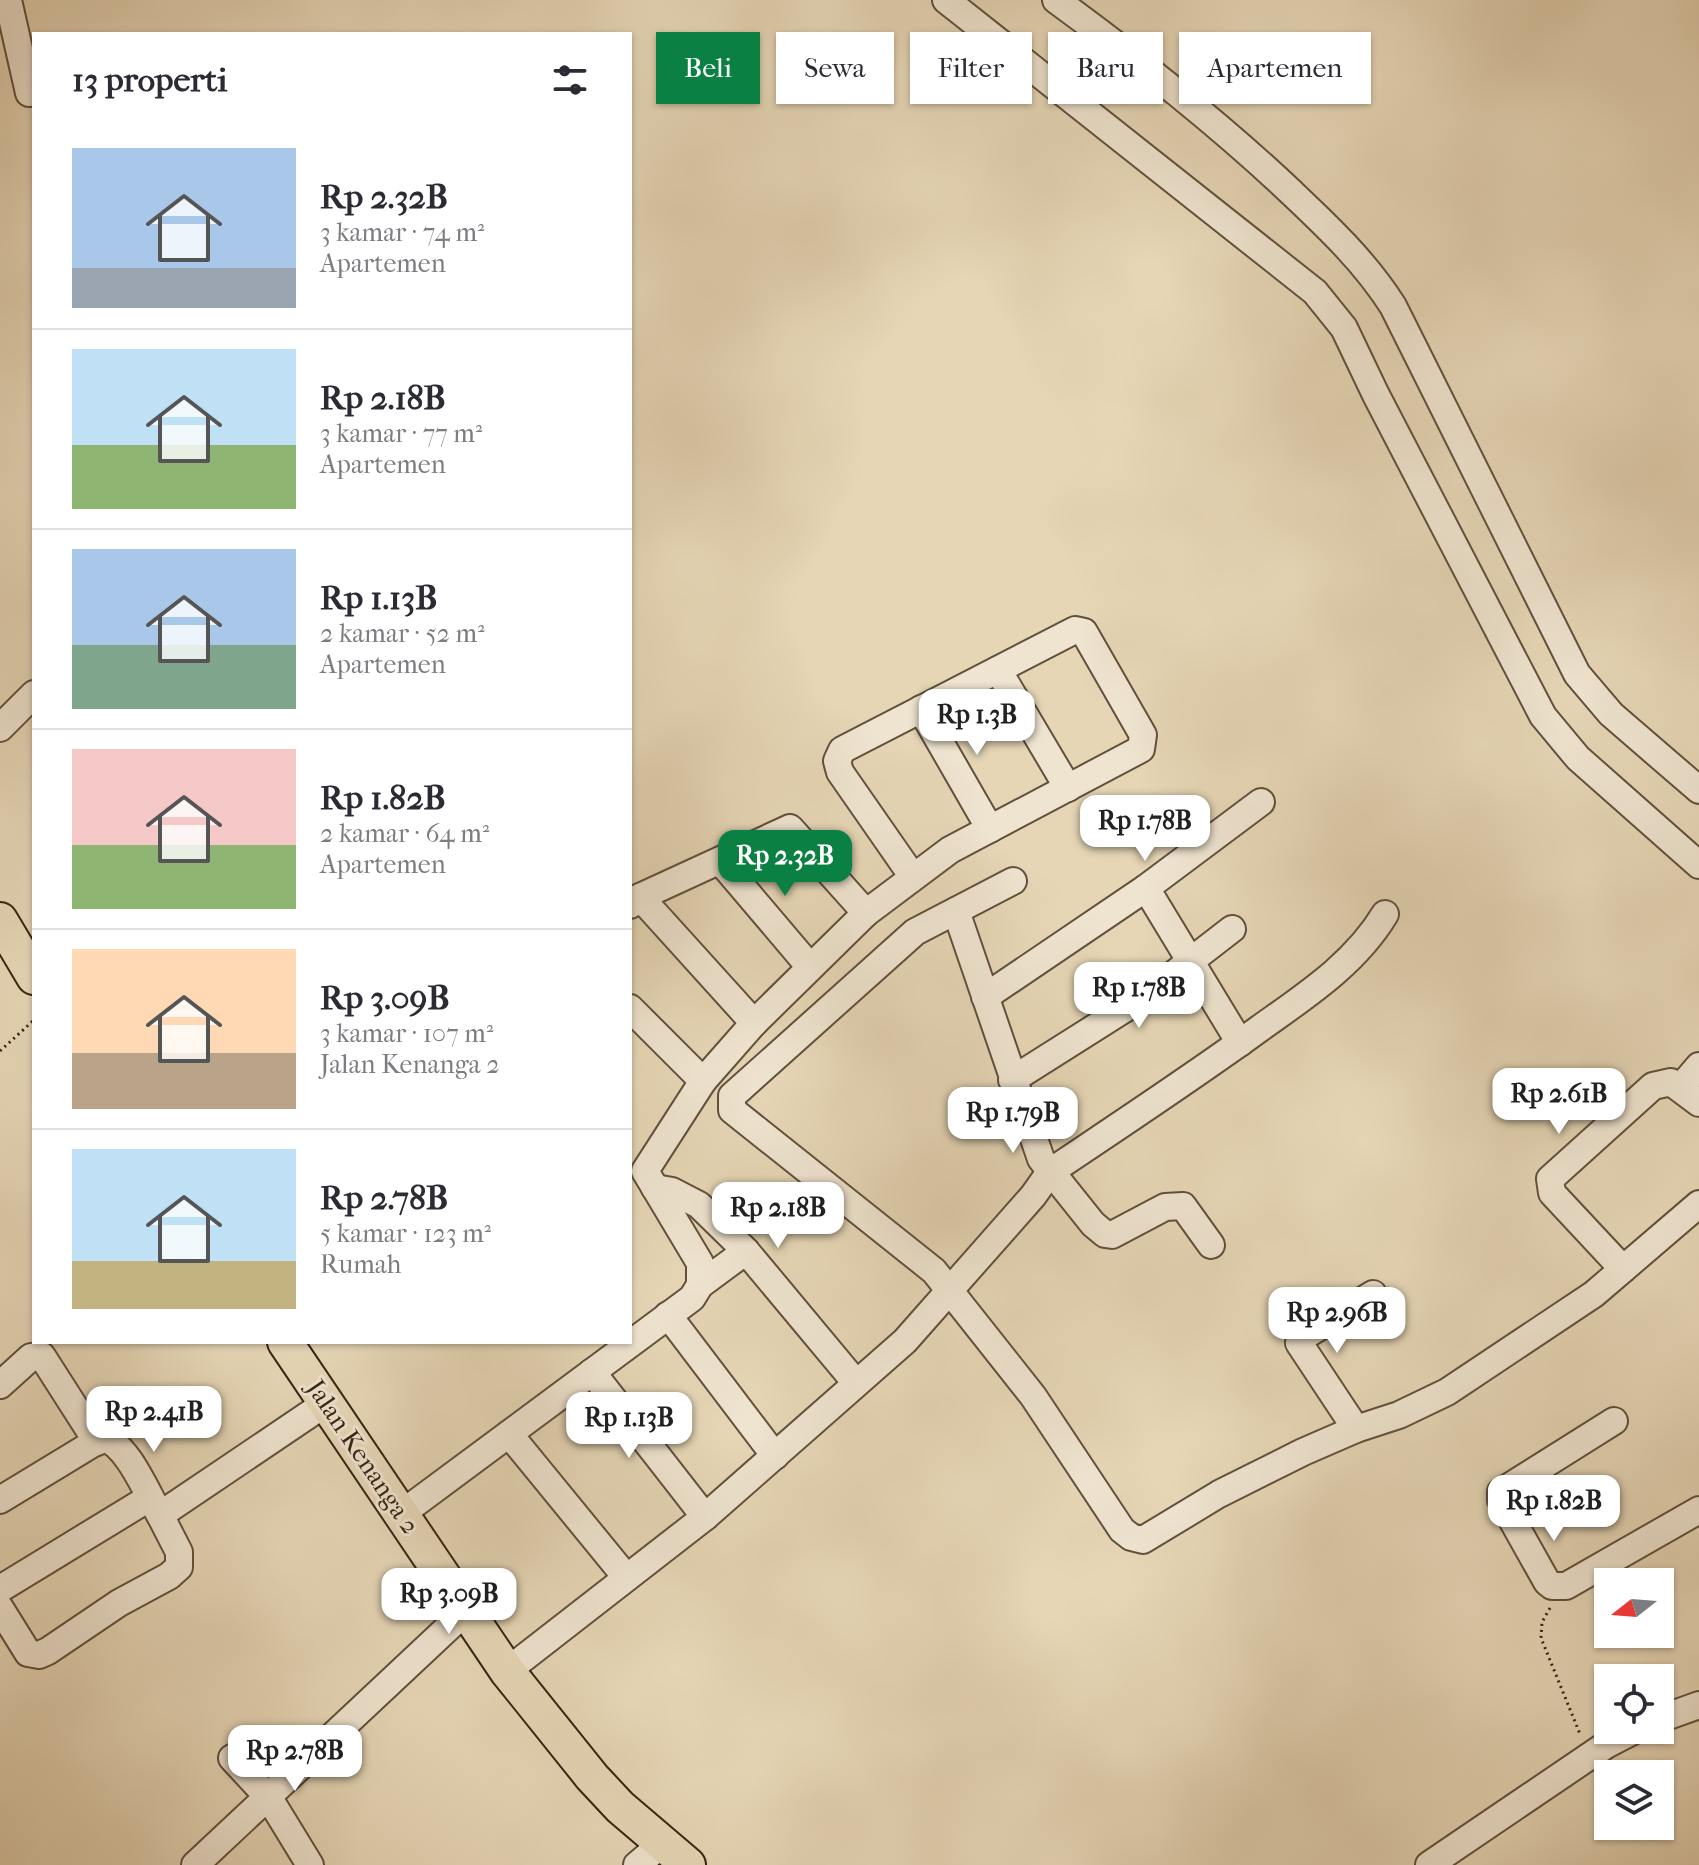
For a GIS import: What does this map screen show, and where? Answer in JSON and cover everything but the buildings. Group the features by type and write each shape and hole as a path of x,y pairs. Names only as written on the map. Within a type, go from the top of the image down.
{"main road":[{"path":"0,920 32,974"},
{"name":"Jalan Kenanga 2","path":"286,1344 507,1671 592,1777 620,1807 675,1854"}],"street":[{"path":"8,0 29,93"},
{"path":"946,0 1315,292 1355,346 1400,443 1543,716 1578,758 1699,865"},
{"path":"1056,0 1237,142 1365,265 1393,306 1577,674 1611,714 1699,790"},
{"path":"643,1171 703,1081 754,1023 866,913 950,850 1141,749 1143,735 1084,632 1075,630 842,750 837,761 840,772 913,877"},
{"path":"998,670 1068,788"},
{"path":"0,728 32,696"},
{"path":"921,709 990,829"},
{"path":"985,997 1146,888 1261,802"},
{"path":"754,1023 635,901 790,828 866,913"},
{"path":"721,862 810,967"},
{"path":"1013,881 915,932 730,1101 732,1110 934,1271 1033,1396 1122,1530 1131,1537 1143,1540 1219,1494 1356,1429 1399,1415 1447,1392 1594,1294 1699,1204"},
{"path":"1146,888 1192,959 1240,1043"},
{"path":"956,911 1041,1159 1068,1196 1105,1234 1124,1231 1152,1212 1175,1205 1188,1210 1211,1245"},
{"path":"507,1671 705,1517 905,1341 1033,1196 1050,1172 1240,1043 1336,972 1371,937 1385,914"},
{"path":"1012,1080 1148,994 1232,929"},
{"path":"632,1010 703,1081"},
{"path":"1623,1269 1552,1193 1549,1183 1553,1175 1653,1086 1671,1082 1690,1095 1699,1066"},
{"path":"643,1171 699,1205 746,1251 856,1383"},
{"path":"632,1342 692,1298 702,1275 695,1250 643,1171"},
{"path":"700,1285 746,1251"},
{"path":"1356,1429 1299,1343 1303,1337 1373,1294"},
{"path":"668,1315 775,1456"},
{"path":"401,1514 629,1344"},
{"path":"0,1385 31,1357 42,1356 97,1442"},
{"path":"592,1372 705,1517"},
{"path":"0,1589 155,1506 326,1403"},
{"path":"1614,1421 1504,1488 1500,1495 1547,1582 1558,1587 1566,1586 1699,1510"},
{"path":"509,1434 626,1577"},
{"path":"0,1500 102,1438 116,1443 179,1552 179,1567 169,1576 119,1603 39,1655 28,1653 0,1608"},
{"path":"195,1865 467,1610"},
{"path":"1674,1714 1699,1705"},
{"path":"1429,1865 1611,1744"},
{"path":"232,1758 269,1798 310,1865"},
{"path":"637,1865 675,1854"}],"path":[{"path":"0,1051 32,1022"},
{"path":"1558,1587 1542,1622 1541,1638 1588,1757"}]}
